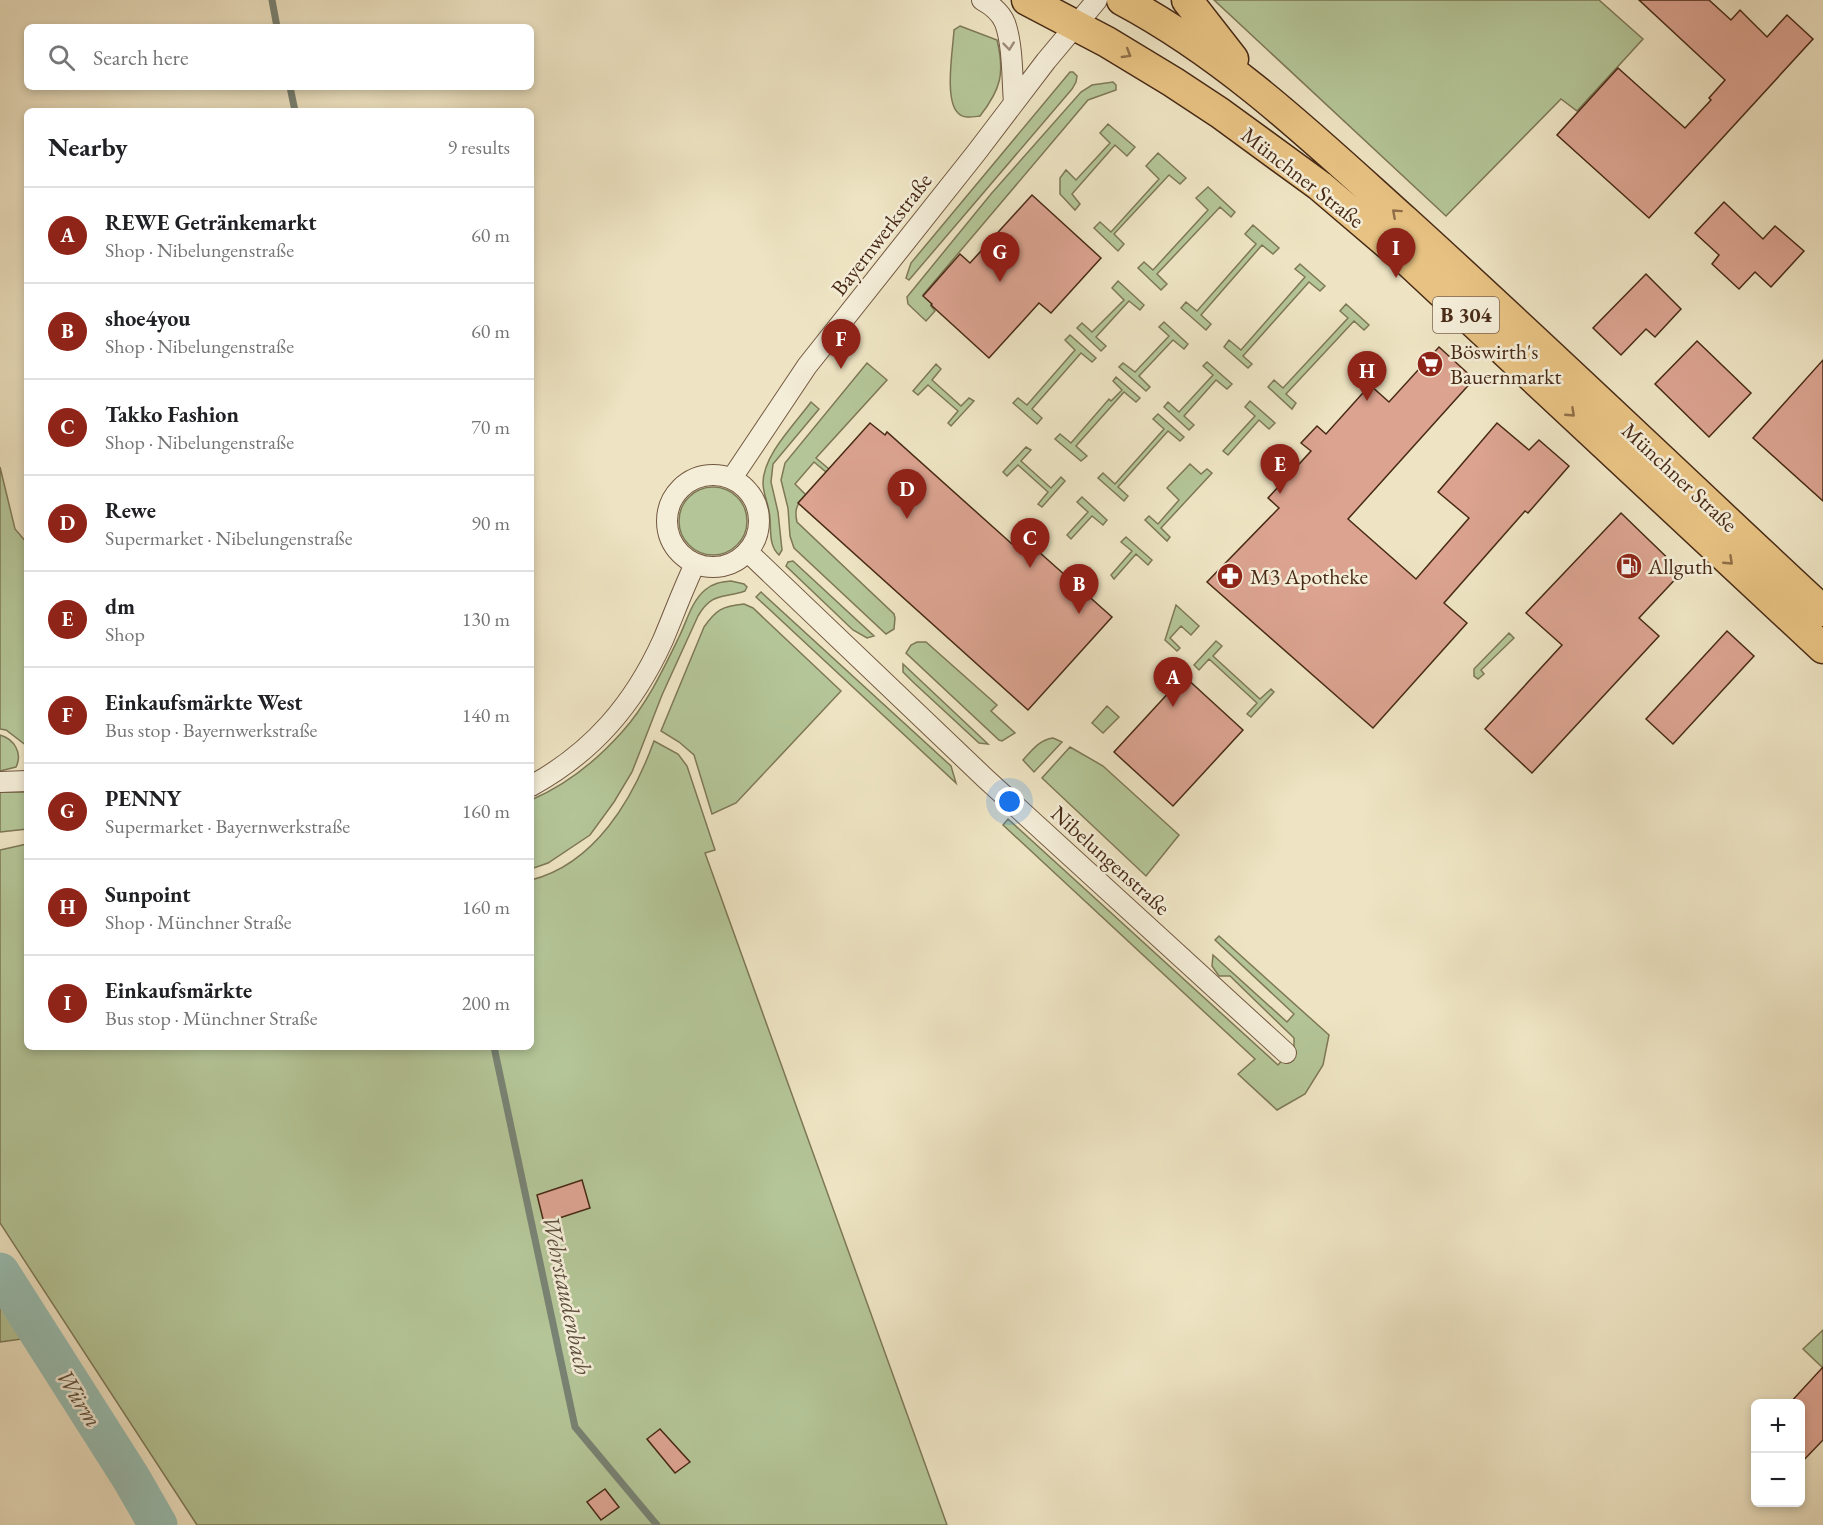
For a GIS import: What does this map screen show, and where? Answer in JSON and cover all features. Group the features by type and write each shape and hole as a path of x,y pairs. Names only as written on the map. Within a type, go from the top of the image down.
{"main road":[{"name":"B 304","path":"1027,0 1076,25"},
{"name":"Münchner Straße","path":"1122,0 1157,19 1206,51 1261,94 1436,269 1765,576 1823,648"},
{"path":"1186,0 1261,94"},
{"name":"Münchner Straße","path":"1076,25 1173,82 1282,158 1349,211 1436,269"},
{"name":"Münchner Straße","path":"1765,576 1823,610"}],"street":[{"path":"982,0 992,5 1004,21 1008,37 1014,103"},
{"path":"1076,25 1097,0"},
{"name":"Bayernwerkstraße","path":"732,478 807,366 1076,25"},
{"path":"716,475 732,478 745,487 754,500 759,515 759,531 748,552 729,565 713,568 685,559 675,548 668,535 666,520 669,505 677,492 688,482 701,476 716,475"},
{"name":"Nibelungenstraße","path":"748,552 986,779 1286,1053"},
{"path":"534,784 556,772 597,739 622,712 663,641 695,564"},
{"path":"0,782 24,781"}],"green space":[{"path":"1214,0 1599,0 1643,39 1577,111 1561,99 1446,216"},
{"path":"960,26 997,40 1001,71 997,89 980,116 960,115 951,97 950,74 954,30"},
{"path":"1070,72 1077,76 1072,89 909,280 906,278 911,263"},
{"path":"1113,82 1116,90 1088,100 923,295 935,311 926,321 908,304 907,297 991,194 1081,92 1092,85"},
{"path":"1108,124 1135,147 1127,156 1115,145 1072,194 1080,204 1075,210 1060,194 1060,178 1066,170 1076,180 1110,143 1100,133"},
{"path":"1158,153 1186,178 1180,184 1169,175 1114,234 1124,244 1118,251 1094,228 1100,222 1111,232 1159,179 1146,166"},
{"path":"1208,187 1235,212 1231,217 1220,207 1157,274 1167,284 1161,290 1138,268 1144,262 1153,270 1208,210 1196,198"},
{"path":"1253,225 1279,248 1273,254 1262,245 1201,315 1211,324 1206,330 1181,308 1186,302 1197,311 1256,244 1245,234"},
{"path":"1300,264 1325,286 1320,291 1309,282 1243,356 1252,364 1248,368 1224,347 1229,340 1241,350 1305,277 1295,269"},
{"path":"1118,281 1144,305 1140,310 1129,301 1096,337 1106,346 1101,351 1077,328 1082,323 1092,332 1124,300 1112,288"},
{"path":"1346,304 1369,325 1364,330 1354,321 1286,394 1296,403 1292,409 1268,387 1274,380 1283,388 1348,318 1340,311"},
{"path":"1164,322 1188,344 1184,349 1173,340 1139,376 1150,387 1146,391 1119,367 1123,363 1135,372 1169,336 1159,327"},
{"path":"1070,335 1096,358 1092,362 1081,353 1032,409 1042,418 1037,424 1013,403 1018,398 1027,405 1075,350 1065,340"},
{"path":"1207,362 1232,384 1227,389 1216,380 1184,416 1194,425 1189,430 1164,407 1168,402 1179,412 1213,375 1203,366"},
{"path":"867,363 887,380 816,458 829,469 826,472 814,462 795,484 806,495 798,504 796,514 797,522 894,614 894,629 886,634 794,548 781,480 785,463"},
{"path":"936,364 941,369 932,380 961,406 969,398 974,401 951,426 948,423 958,411 928,385 918,395 913,391"},
{"path":"1116,377 1140,398 1136,402 1124,392 1076,446 1087,456 1081,461 1055,439 1060,434 1071,443 1109,399 1111,401 1122,390 1113,381"},
{"path":"1250,401 1275,423 1269,429 1259,420 1228,455 1223,451 1255,416 1245,407"},
{"path":"811,402 819,409 773,464 771,482 778,512 782,550 779,555 771,538 770,514 763,488 764,472 774,451"},
{"path":"1158,414 1184,437 1180,441 1168,431 1118,487 1128,496 1124,501 1098,478 1103,473 1115,484 1164,429 1153,419"},
{"path":"1026,447 1031,450 1021,461 1051,488 1061,477 1065,481 1042,507 1038,504 1048,492 1018,465 1007,476 1003,472"},
{"path":"1190,464 1201,474 1207,469 1212,473 1161,528 1170,537 1167,541 1145,520 1149,516 1158,524 1179,500 1167,488"},
{"path":"0,467 15,529 24,540 24,744 6,730 0,729"},
{"path":"706,487 720,487 732,492 742,502 747,521 742,540 732,550 720,555 706,555 694,550 684,540 679,528 679,514 684,502 694,492"},
{"path":"1082,497 1107,520 1103,525 1092,516 1071,539 1067,535 1088,512 1077,502"},
{"path":"1126,537 1152,560 1148,565 1136,554 1114,579 1111,575 1132,551 1121,542"},
{"path":"793,561 874,636 867,638 853,630 786,566 788,562"},
{"path":"731,581 747,587 745,591 713,600 703,608 698,616 662,695 632,772 614,802 590,835 548,863 534,868 534,799 581,771 622,732 654,686 696,600 705,590 720,582"},
{"path":"761,592 951,766 956,783 756,597"},
{"path":"744,604 753,608 841,691 736,803 712,814 694,755 661,731 704,627 720,610"},
{"path":"1176,605 1199,626 1191,635 1181,626 1170,638 1180,648 1177,651 1165,640"},
{"path":"1509,633 1514,638 1481,670 1484,674 1478,679 1474,676 1474,669"},
{"path":"1216,641 1222,646 1213,656 1260,699 1271,689 1274,692 1251,717 1247,714 1257,703 1209,659 1199,670 1194,665"},
{"path":"926,642 997,705 991,711 1015,733 1002,741 999,740 906,653 911,645"},
{"path":"903,664 988,744 979,743 913,682 903,672"},
{"path":"1107,706 1119,717 1103,733 1092,723"},
{"path":"0,735 16,747 18,762 16,767 0,771"},
{"path":"1053,738 1062,742 1034,772 1023,760 1040,743"},
{"path":"654,741 678,754 687,766 715,850 705,853 947,1525 197,1525 0,1223 0,850 24,845 24,1050 534,1050 534,879 554,872 574,860 593,844 623,806"},
{"path":"1070,747 1103,766 1179,835 1146,876 1042,778"},
{"path":"0,792 24,792 24,829 0,832"},
{"path":"1008,819 1278,1065 1294,1047 1294,1038 1230,976 1219,976 1212,966 1213,955 1287,1022 1294,1014 1215,940 1219,936 1329,1035 1323,1065 1305,1094 1277,1110 1238,1074 1255,1059 1003,825"},
{"path":"0,1303 22,1339 0,1342"},
{"path":"1823,1330 1823,1368 1803,1349"}],"building":[{"path":"1639,0 1709,0 1731,20 1740,10 1767,37 1787,15 1813,39 1649,218 1557,135 1618,68 1685,128 1711,100 1709,98 1725,80"},
{"path":"1032,195 1101,258 1051,313 1039,303 989,358 923,296 960,254 970,263"},
{"path":"1724,202 1763,239 1775,226 1804,251 1771,287 1755,272 1739,289 1712,264 1719,255 1695,233"},
{"path":"1646,274 1681,309 1655,337 1646,329 1621,355 1593,328"},
{"path":"1697,341 1751,393 1709,437 1655,384"},
{"path":"1439,347 1474,379 1348,519 1416,579 1469,518 1438,492 1497,423 1529,450 1539,440 1569,466 1528,513 1525,511 1444,603 1467,623 1373,728 1207,582 1279,508 1268,498 1311,451 1301,443 1317,426 1326,434 1370,385 1389,402"},
{"path":"1823,360 1823,501 1753,438"},
{"path":"870,423 885,435 887,432 1012,544 1020,535 1112,617 1028,710 798,503"},
{"path":"1621,513 1682,572 1639,618 1659,636 1532,773 1485,729 1562,645 1526,613"},
{"path":"1727,631 1754,656 1673,744 1646,719"},
{"path":"1184,676 1243,730 1173,806 1114,752"},
{"path":"582,1180 590,1208 544,1223 537,1195"},
{"path":"1823,1367 1823,1440 1805,1459 1805,1399 1794,1399"},
{"path":"660,1429 690,1462 675,1473 647,1439"},
{"path":"605,1489 619,1507 601,1520 587,1502"}],"waterway":[{"name":"Wehrstaudenbach","path":"272,0 276,24"},
{"name":"Wehrstaudenbach","path":"291,90 294,108"},
{"name":"Wehrstaudenbach","path":"495,1050 575,1427 657,1525"},
{"name":"Würm","path":"0,1272 131,1478 158,1525"}],"place":[{"name":"Einkaufsmärkte","path":"1396,278"},
{"name":"PENNY","path":"1000,282"},
{"name":"Böswirth's Bauernmarkt","path":"1430,364"},
{"name":"Einkaufsmärkte West","path":"841,369"},
{"name":"Sunpoint","path":"1367,401"},
{"name":"dm","path":"1280,494"},
{"name":"Rewe","path":"907,519"},
{"name":"Allguth","path":"1629,566"},
{"name":"Takko Fashion","path":"1030,568"},
{"name":"M3 Apotheke","path":"1230,576"},
{"name":"shoe4you","path":"1079,614"},
{"name":"REWE Getränkemarkt","path":"1173,707"}]}
